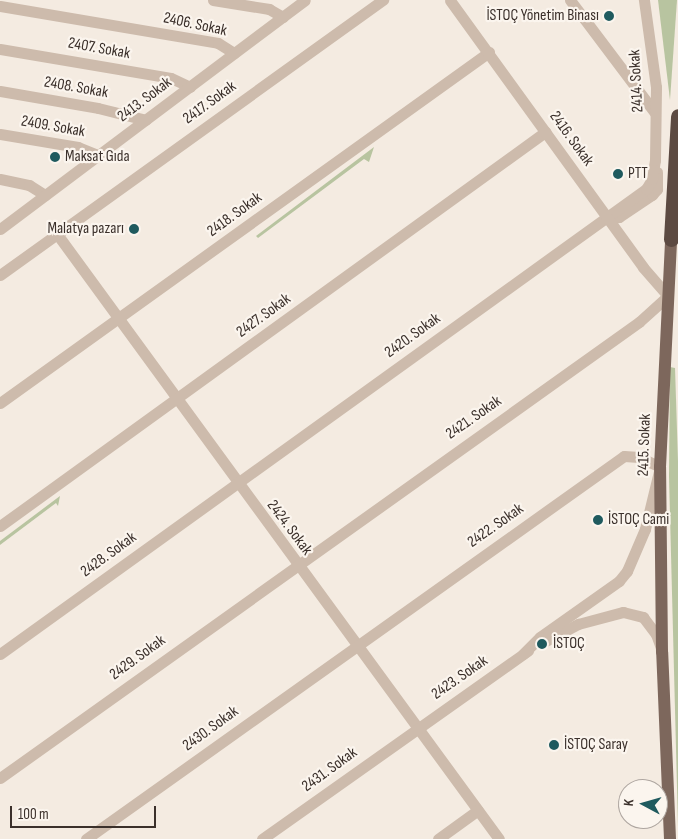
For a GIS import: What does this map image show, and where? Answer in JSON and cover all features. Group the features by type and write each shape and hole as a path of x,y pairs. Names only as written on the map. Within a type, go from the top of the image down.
{"highway":[{"path":"671,239 678,116"}],"main road":[{"name":"2415. Sokak","path":"670,839 662,652 660,467 671,239"}],"street":[{"path":"213,0 269,9 283,17"},
{"name":"2413. Sokak","path":"2,226 305,0"},
{"name":"2417. Sokak","path":"0,275 383,0"},
{"name":"2416. Sokak","path":"450,0 545,132 668,296"},
{"path":"570,0 655,113"},
{"name":"2414. Sokak","path":"609,218 617,208 646,189 652,179 656,87 644,0"},
{"name":"2406. Sokak","path":"0,6 218,43 234,53"},
{"name":"2407. Sokak","path":"0,49 171,78 190,87"},
{"name":"2418. Sokak","path":"0,403 489,52"},
{"name":"2408. Sokak","path":"0,91 98,108 146,120"},
{"name":"2427. Sokak","path":"0,526 545,132"},
{"name":"2409. Sokak","path":"0,134 78,147 98,155"},
{"path":"0,179 29,184 45,195"},
{"name":"2420. Sokak","path":"237,483 609,218"},
{"name":"2424. Sokak","path":"57,234 119,317 355,646 499,839"},
{"name":"2421. Sokak","path":"296,564 639,322 668,296"},
{"name":"2422. Sokak","path":"355,646 624,456 640,457 660,467"},
{"path":"523,654 540,637 614,585 627,571 645,529 660,467"},
{"name":"2428. Sokak","path":"0,654 237,483"},
{"name":"2429. Sokak","path":"0,778 296,564"},
{"path":"523,654 578,624 623,612 643,617 656,634 662,652"},
{"name":"2430. Sokak","path":"86,839 355,646"},
{"name":"2423. Sokak","path":"417,728 523,654"},
{"name":"2431. Sokak","path":"262,839 417,728"},
{"path":"438,839 478,810"}],"green space":[{"path":"658,0 677,0 670,100"},
{"path":"374,147 369,162 364,159 258,238 256,236"},
{"path":"670,367 675,368 678,461 678,826 669,476"},
{"path":"60,496 58,506 56,503 0,545 0,541"}],"place":[{"name":"İSTOÇ Yönetim Binası","path":"609,16"},
{"name":"Maksat Gıda","path":"55,157"},
{"name":"PTT","path":"618,174"},
{"name":"Malatya pazarı","path":"134,229"},
{"name":"İSTOÇ Cami","path":"598,520"},
{"name":"İSTOÇ","path":"542,644"},
{"name":"İSTOÇ Saray","path":"554,745"}]}
